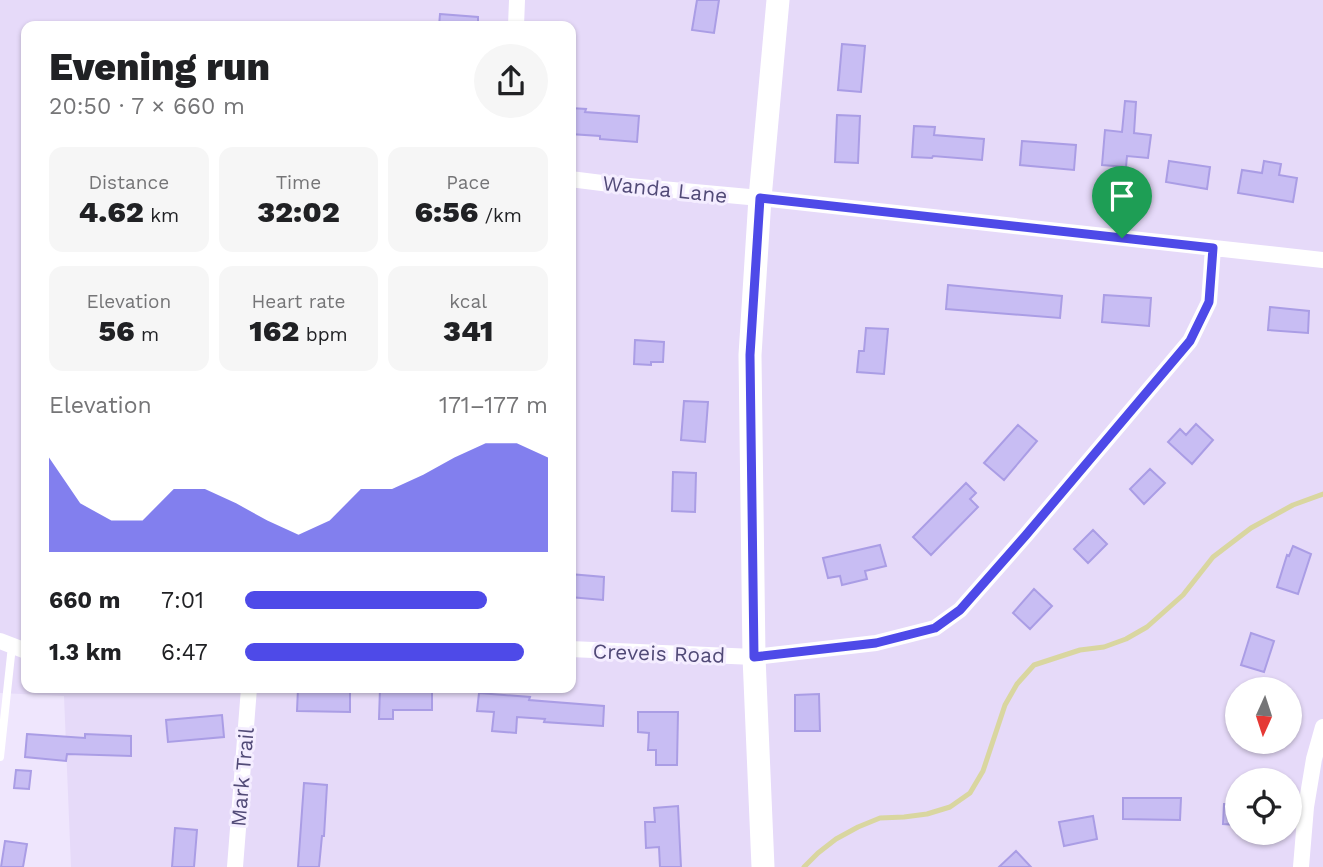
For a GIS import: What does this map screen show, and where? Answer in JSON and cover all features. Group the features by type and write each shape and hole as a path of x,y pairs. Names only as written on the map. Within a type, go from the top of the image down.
{"street":[{"path":"516,21 517,0"},
{"path":"763,867 754,657 750,355 760,198 778,0"},
{"name":"Wanda Lane","path":"576,180 1323,260"},
{"name":"Creveis Road","path":"576,649 754,657 876,643 935,628 960,610 1190,341 1209,302 1213,248"},
{"name":"Mark Trail","path":"235,867 249,693"},
{"path":"1301,867 1306,807 1314,759 1323,727"}],"lane":[{"path":"0,757 13,646"}],"shaded area":[{"path":"0,0 1323,0 1323,867 71,867 64,696 0,693"}],"building":[{"path":"697,0 719,0 714,33 692,30"},
{"path":"440,14 478,17 478,21 439,21"},
{"path":"842,44 865,46 861,92 838,90"},
{"path":"1125,101 1136,102 1134,133 1151,135 1148,158 1127,156 1126,167 1102,165 1105,130 1122,132"},
{"path":"576,108 586,109 585,112 639,116 637,142 600,139 600,136 576,134"},
{"path":"837,115 860,116 858,163 835,162"},
{"path":"914,126 935,127 934,135 984,139 982,160 912,157"},
{"path":"1022,141 1076,145 1074,170 1020,165"},
{"path":"1169,161 1210,167 1207,189 1166,182"},
{"path":"1264,161 1281,164 1279,175 1297,178 1293,202 1238,193 1242,170 1262,173"},
{"path":"948,285 1062,296 1060,318 946,309"},
{"path":"1104,295 1151,298 1149,326 1102,322"},
{"path":"1270,307 1309,311 1308,333 1268,330"},
{"path":"866,328 888,329 884,374 857,372 859,351 864,351"},
{"path":"635,340 664,342 663,362 651,362 651,365 634,364"},
{"path":"684,401 708,402 705,442 681,440"},
{"path":"1196,424 1213,440 1192,464 1168,442 1180,429 1186,435"},
{"path":"1018,425 1037,441 1004,480 984,463"},
{"path":"1150,469 1165,483 1144,504 1130,489"},
{"path":"673,472 696,473 695,512 672,511"},
{"path":"966,483 976,493 970,499 978,507 931,555 913,537"},
{"path":"1093,530 1107,544 1088,563 1074,549"},
{"path":"880,545 886,566 865,571 867,579 842,585 840,576 828,578 823,558"},
{"path":"1293,546 1311,554 1298,594 1277,587 1287,555 1289,556"},
{"path":"576,575 604,577 603,600 576,598"},
{"path":"1034,589 1052,606 1030,629 1013,613"},
{"path":"1251,633 1274,641 1264,672 1241,665"},
{"path":"298,693 350,693 350,712 297,711"},
{"path":"380,693 432,693 432,710 393,710 393,719 379,719"},
{"path":"479,693 604,706 603,726 544,722 545,719 517,717 516,733 492,731 494,712 477,711"},
{"path":"819,694 820,731 795,731 795,695"},
{"path":"638,712 678,712 677,765 656,765 656,750 648,750 649,733 638,732"},
{"path":"222,715 224,737 168,742 166,720"},
{"path":"27,734 85,738 85,734 131,736 131,756 67,754 66,761 25,757"},
{"path":"16,770 31,771 29,789 14,788"},
{"path":"304,783 327,785 319,867 298,867"},
{"path":"1123,798 1181,798 1180,820 1123,819"},
{"path":"678,806 681,867 660,867 659,847 646,848 645,822 655,822 654,808"},
{"path":"1093,816 1097,839 1064,846 1059,822"},
{"path":"175,828 197,830 194,867 172,867"},
{"path":"5,841 27,844 23,867 1,867"},
{"path":"1016,851 1031,867 999,867"}],"waterway":[{"path":"804,867 836,839 858,827 880,818 927,814 950,807 970,793 983,771 1005,705 1017,684 1034,665 1080,650 1104,647 1147,627 1183,595 1213,557 1251,528 1293,505 1323,494"}],"route":[{"path":"760,198 1122,238 1213,248 1209,302 1190,341 1026,535 960,610 935,628 876,643 754,657 750,355 760,198"}]}
